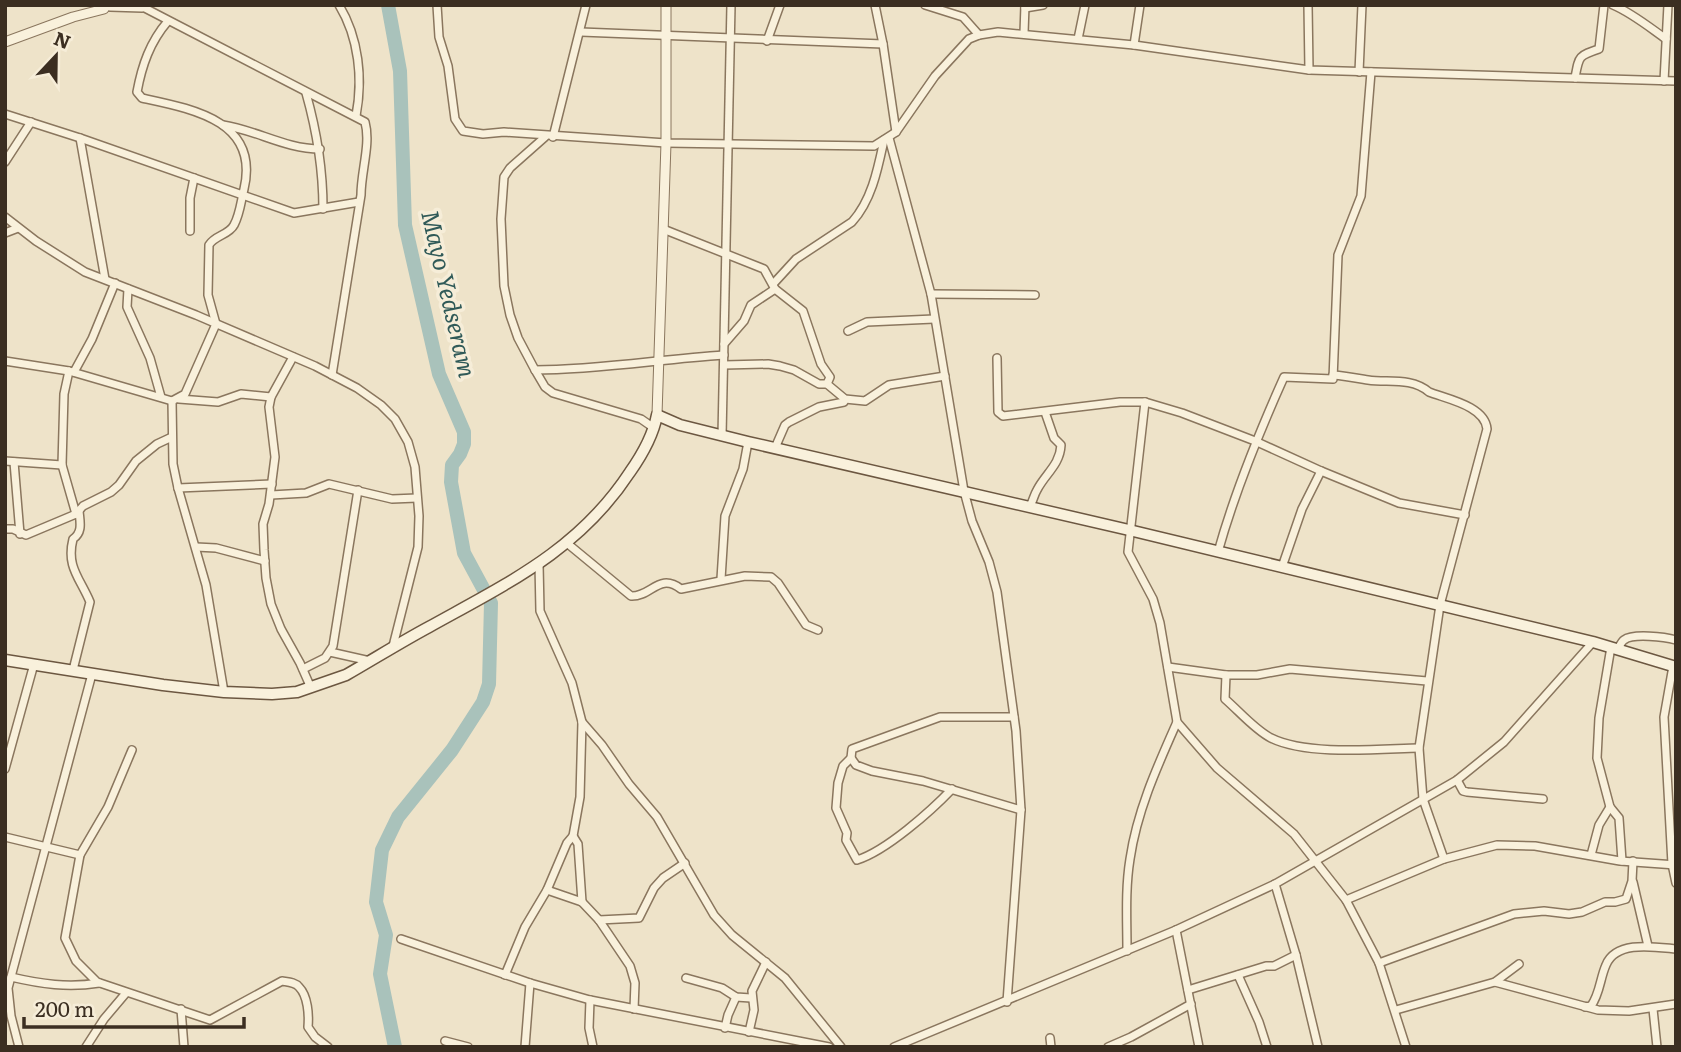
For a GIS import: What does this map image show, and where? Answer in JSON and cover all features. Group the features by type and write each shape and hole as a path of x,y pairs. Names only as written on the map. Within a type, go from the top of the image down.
{"main road":[{"path":"5,660 225,692 272,695 312,688 346,675 371,661 393,646 517,578 568,544 613,497 642,454 657,415 680,425 722,436 1030,506 1440,605 1593,642 1674,666"},
{"path":"654,428 680,425"}],"street":[{"path":"73,17 83,5"},
{"path":"94,5 141,7 365,122 368,133 359,202 332,374"},
{"path":"339,5 352,31 357,52 359,93 356,116"},
{"path":"437,5 439,37 448,66 455,119 463,131 483,134 504,132 666,143 874,146 896,132 951,56 969,39 979,35 1024,33 1134,45 1310,70 1676,81"},
{"path":"586,5 581,32 549,136 510,168 504,177 501,219 505,286 510,315 518,338 545,387 553,393 641,419 654,428"},
{"path":"641,419 657,415 666,143 666,5"},
{"path":"722,436 731,5"},
{"path":"767,41 780,5"},
{"path":"875,5 896,132"},
{"path":"925,5 954,9 979,35"},
{"path":"1024,33 1025,7 1043,5"},
{"path":"1078,39 1084,5"},
{"path":"1134,45 1140,5"},
{"path":"1308,5 1310,70"},
{"path":"1360,72 1362,5"},
{"path":"1575,78 1578,60 1583,54 1599,49 1604,5"},
{"path":"1613,5 1625,8 1666,38"},
{"path":"1664,81 1668,5"},
{"path":"5,42 109,7"},
{"path":"168,21 150,47 136,92 142,98 198,111 222,125 234,134 244,148 247,175 233,227 209,245 208,295 216,324 185,394 175,400"},
{"path":"581,32 883,44"},
{"path":"1218,552 1235,494 1284,377 1331,380 1333,375 1338,255 1361,196 1371,72"},
{"path":"306,93 320,149 323,209"},
{"path":"5,114 294,213 359,202"},
{"path":"5,162 31,122"},
{"path":"222,125 250,130 306,149 320,149"},
{"path":"80,138 105,279"},
{"path":"724,344 744,321 751,305 774,286 796,259 852,222 859,214 867,200 886,139"},
{"path":"886,139 931,294 971,521 989,562 997,592 1014,717 1021,810 1007,1002"},
{"path":"190,231 190,198 194,178"},
{"path":"5,217 85,272 332,374 381,405 395,419 408,443 415,467 418,547 393,646"},
{"path":"5,233 18,228"},
{"path":"663,229 760,266 774,286 803,311 821,364 830,377 827,384"},
{"path":"73,670 90,610 90,601 75,575 71,557 73,539 79,535 80,530 62,465 64,394 72,371 92,339 115,284"},
{"path":"128,289 127,307 150,358 161,397"},
{"path":"931,294 1035,295"},
{"path":"848,331 867,322 934,319"},
{"path":"535,370 580,370 724,355"},
{"path":"293,357 268,407 275,457 271,495 262,524 271,604 312,688"},
{"path":"997,358 998,412 1003,416 1120,402 1145,402 1255,441 1399,503 1465,515"},
{"path":"5,361 72,371 175,400 218,402 249,393 271,397"},
{"path":"723,365 768,364 794,370 819,383 827,384 845,399 865,401 889,385 945,376"},
{"path":"1333,375 1416,385 1474,410 1484,418 1487,429 1440,605 1419,748 1423,799 1444,859"},
{"path":"775,448 789,422 819,407 844,402 845,399"},
{"path":"175,400 173,464 213,618 225,692"},
{"path":"1145,402 1128,552 1153,599 1160,623 1177,722 1217,768 1294,834 1346,900 1379,963 1406,1047"},
{"path":"1030,506 1060,452 1061,445 1054,438 1045,412"},
{"path":"5,529 13,529 26,535 77,512 83,506 111,492 135,461 157,444 172,437"},
{"path":"721,579 725,516 743,469 748,442"},
{"path":"5,461 62,465"},
{"path":"14,462 20,534"},
{"path":"1282,567 1302,509 1321,471"},
{"path":"178,488 272,484"},
{"path":"271,495 306,493 329,484 392,499 417,498"},
{"path":"303,669 325,658 330,652 336,630 358,490"},
{"path":"568,544 631,596 638,596 666,582 681,589 721,579 771,577 778,583 806,625 818,630"},
{"path":"196,547 216,548 265,561"},
{"path":"505,975 525,927 547,890 573,836 580,797 582,722 572,683 540,611 539,564"},
{"path":"1622,861 1619,818 1610,807 1597,758 1604,681 1614,648 1623,640 1629,637 1676,639"},
{"path":"894,1047 1127,951 1275,884 1457,780 1504,743 1593,642"},
{"path":"330,652 371,661"},
{"path":"5,769 34,664"},
{"path":"1674,666 1664,717 1676,883"},
{"path":"1168,667 1226,675 1257,675 1290,668 1427,681"},
{"path":"19,1047 8,997 10,977 92,674"},
{"path":"1226,675 1225,699 1272,738 1300,746 1343,751 1419,748"},
{"path":"952,789 930,811 888,843 858,860 846,840 847,833 836,808 838,783 843,766 851,758 852,749 940,717 1014,717"},
{"path":"582,722 657,817 714,915 732,935 785,978 841,1047"},
{"path":"1127,951 1130,858 1147,793 1177,722"},
{"path":"132,750 108,807 79,855 65,938 76,961 100,983 209,1020 282,981 293,983 299,986 303,995 309,1014 308,1027 315,1037 328,1047"},
{"path":"851,758 856,765 872,771 898,774 1021,810"},
{"path":"1457,780 1463,791 1467,792 1543,799"},
{"path":"1591,855 1599,825 1610,807"},
{"path":"573,836 578,844 582,902"},
{"path":"5,837 79,855"},
{"path":"1346,900 1444,859 1497,845 1535,846 1622,861 1674,865"},
{"path":"1379,963 1514,914 1544,911 1569,914 1582,912 1605,902 1626,899 1632,881 1633,861"},
{"path":"599,920 639,918 654,888 663,878 685,863"},
{"path":"1632,881 1648,946"},
{"path":"1275,884 1318,1047"},
{"path":"547,890 582,902 599,920 629,966 635,983 634,1009"},
{"path":"1176,930 1199,1047"},
{"path":"401,939 505,975 590,1000 829,1047"},
{"path":"1584,1007 1591,1006 1611,956 1617,951 1648,946 1676,949"},
{"path":"1188,989 1266,966 1274,967 1296,956"},
{"path":"749,1032 754,1010 751,991 766,962"},
{"path":"1396,1010 1495,982 1519,964"},
{"path":"1238,975 1267,1047"},
{"path":"10,977 66,987 100,983"},
{"path":"687,978 722,988 736,997 751,998"},
{"path":"1495,982 1584,1007 1613,1012 1676,1004"},
{"path":"525,1047 530,983"},
{"path":"86,1047 104,1019 127,993"},
{"path":"726,1028 736,997"},
{"path":"590,1000 589,1028 593,1047"},
{"path":"1108,1047 1191,1004"},
{"path":"181,1009 184,1047"},
{"path":"1653,1009 1657,1047"},
{"path":"1131,1037 1131,1047"},
{"path":"1050,1038 1051,1047"},
{"path":"444,1041 468,1047"}],"waterway":[{"name":"Mayo Yedseram","path":"388,5 400,71 405,225 439,374 464,432 464,444 452,465 451,482 464,553 491,603 489,684 483,702 452,750 398,817 382,850 376,902 386,935 380,974 395,1047"}]}
